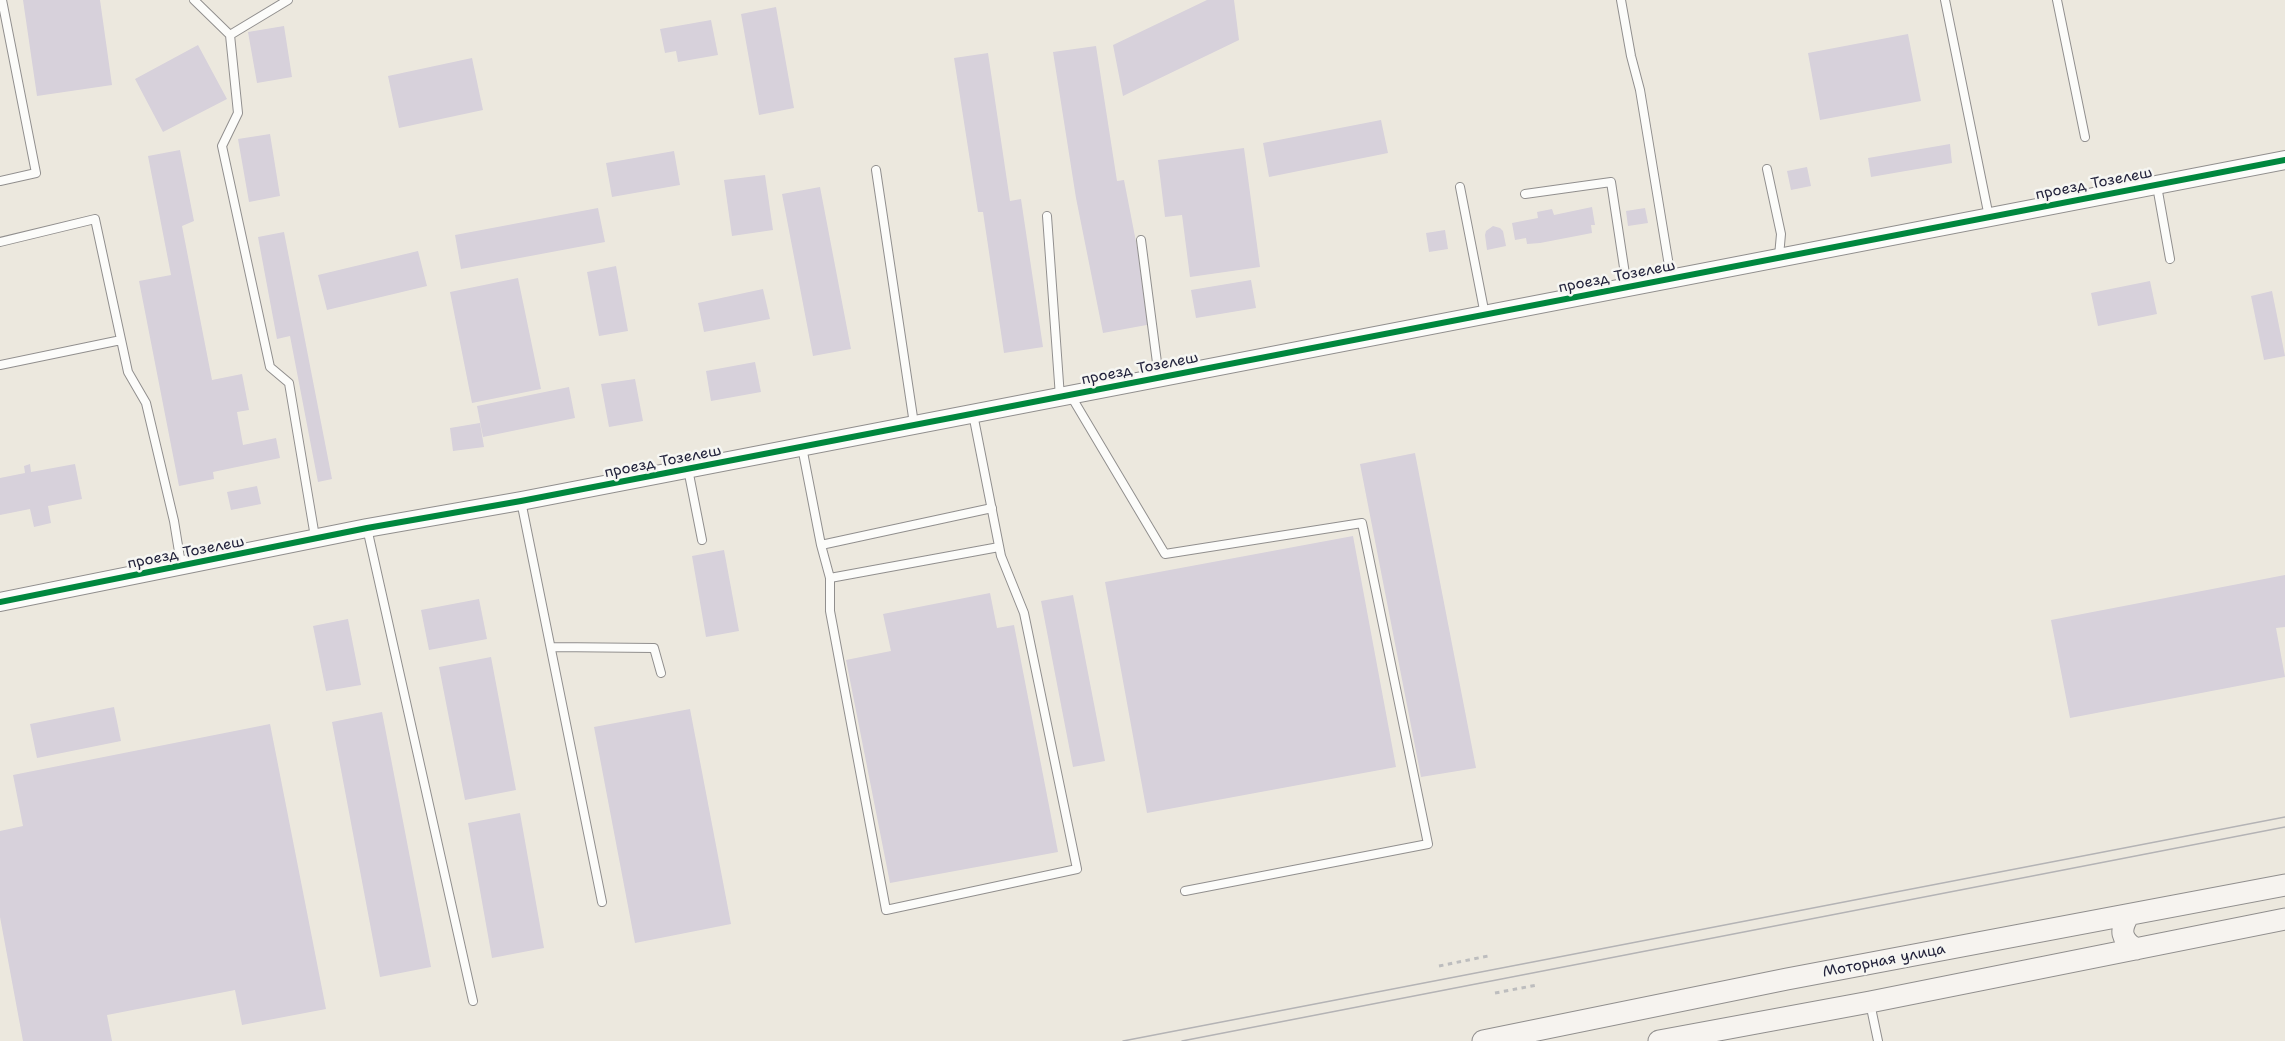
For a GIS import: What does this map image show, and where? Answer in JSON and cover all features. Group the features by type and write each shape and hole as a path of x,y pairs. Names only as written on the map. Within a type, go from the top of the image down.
{"main road":[{"name":"Моторная улица","path":"1483,1041 1787,979 2285,885"},
{"path":"2129,915 2122,928 2122,935 2124,940 2136,949"},
{"path":"1659,1041 1870,1002 2285,919"},
{"path":"2078,924 2090,932 2093,940 2094,947 2084,959"}],"street":[{"name":"проезд Тозелеш","path":"0,602 367,528 688,469 2285,160"}],"lane":[{"path":"0,182 36,173 2,0"},
{"path":"194,0 230,35 238,113 222,146 270,367 289,383 316,539"},
{"path":"230,35 288,0"},
{"path":"1621,0 1640,90 1671,279"},
{"path":"1945,0 1989,217"},
{"path":"2057,0 2085,137"},
{"path":"1767,169 1782,234 1779,258"},
{"path":"876,170 914,425"},
{"path":"1525,194 1611,182 1627,287"},
{"path":"2156,184 2170,259"},
{"path":"1460,187 1485,315"},
{"path":"1047,216 1065,396 1165,554 1362,523 1428,844 1185,891"},
{"path":"0,242 95,219 128,372 146,403 174,521 182,566"},
{"path":"1141,240 1159,378"},
{"path":"0,364 121,340"},
{"path":"802,447 821,545 830,578 830,611 886,910 1077,870 1024,613 1001,556 973,414"},
{"path":"688,469 702,540"},
{"path":"521,501 602,902"},
{"path":"821,545 992,508"},
{"path":"367,528 473,1001"},
{"path":"830,578 999,547"},
{"path":"551,647 654,648 661,673"},
{"path":"1870,1002 1878,1041"}],"path":[{"path":"1439,966 1488,957"},
{"path":"1495,993 1537,985"}],"building":[{"path":"23,0 100,0 112,85 37,96"},
{"path":"1207,0 1234,0 1239,40 1123,96 1113,45"},
{"path":"776,7 794,108 759,115 741,14"},
{"path":"711,20 718,55 678,62 676,51 665,53 660,29"},
{"path":"284,26 292,77 257,83 248,32"},
{"path":"1908,34 1921,101 1820,120 1808,53"},
{"path":"198,45 227,99 163,132 135,79"},
{"path":"1096,46 1117,181 1124,180 1152,324 1103,333 1076,198 1053,52"},
{"path":"988,53 1010,201 1021,199 1043,347 1004,353 983,212 978,212 954,58"},
{"path":"472,58 483,110 399,128 388,76"},
{"path":"1381,120 1388,153 1269,177 1263,143"},
{"path":"270,134 280,196 249,202 238,139"},
{"path":"1950,144 1952,163 1871,177 1868,158"},
{"path":"1244,148 1260,267 1190,277 1182,215 1165,217 1158,160"},
{"path":"180,150 194,221 182,226 212,380 242,374 249,410 237,412 243,445 276,438 280,458 213,472 214,479 179,486 139,281 171,275 148,156"},
{"path":"674,151 680,185 612,197 606,163"},
{"path":"1807,167 1811,186 1791,190 1787,171"},
{"path":"765,175 773,230 732,236 724,180"},
{"path":"820,187 851,349 813,356 782,194"},
{"path":"1592,207 1595,225 1591,225 1592,233 1540,243 1527,244 1526,238 1515,240 1512,223 1538,218 1537,212 1552,209 1554,215"},
{"path":"598,208 605,242 461,269 455,235"},
{"path":"1645,208 1648,223 1628,226 1626,211"},
{"path":"1493,226 1503,231 1506,246 1487,250 1486,231"},
{"path":"1445,230 1448,249 1429,252 1426,233"},
{"path":"284,232 332,479 318,482 290,336 277,339 258,237"},
{"path":"418,251 427,286 327,310 318,275"},
{"path":"616,266 628,331 599,336 587,272"},
{"path":"518,278 541,389 472,403 450,292"},
{"path":"1251,280 1256,308 1196,318 1191,290"},
{"path":"2150,281 2157,314 2098,326 2091,293"},
{"path":"763,289 770,319 704,332 698,303"},
{"path":"2272,291 2285,356 2264,360 2251,296"},
{"path":"755,362 761,392 711,401 706,371"},
{"path":"635,379 643,421 609,427 601,384"},
{"path":"569,387 575,418 483,437 477,406"},
{"path":"480,423 484,447 453,451 450,428"},
{"path":"1415,453 1476,768 1421,777 1360,464"},
{"path":"30,464 31,472 75,464 82,499 48,506 51,523 34,527 30,509 0,515 0,478 25,473 24,466"},
{"path":"257,486 261,504 231,510 227,492"},
{"path":"1353,536 1396,767 1147,813 1105,582"},
{"path":"724,550 739,631 706,637 692,556"},
{"path":"2285,575 2285,627 2276,628 2285,677 2070,718 2051,620"},
{"path":"990,593 997,628 1014,625 1058,852 890,883 846,660 891,651 883,614"},
{"path":"1073,595 1105,761 1073,767 1041,601"},
{"path":"479,599 487,639 429,650 421,610"},
{"path":"348,619 361,685 326,691 313,626"},
{"path":"491,657 516,790 465,800 439,667"},
{"path":"114,707 121,741 37,758 30,724"},
{"path":"690,709 731,924 635,943 594,727"},
{"path":"382,712 431,967 380,977 332,722"},
{"path":"270,724 326,1009 242,1025 235,990 107,1015 112,1041 23,1041 0,917 0,831 23,826 13,775"},
{"path":"520,813 544,948 492,958 468,823"}],"tram line":[{"path":"1123,1041 2285,817"},
{"path":"1182,1041 2285,827"}],"cycle path":[{"path":"0,602 367,528 521,501 2285,160"}]}
